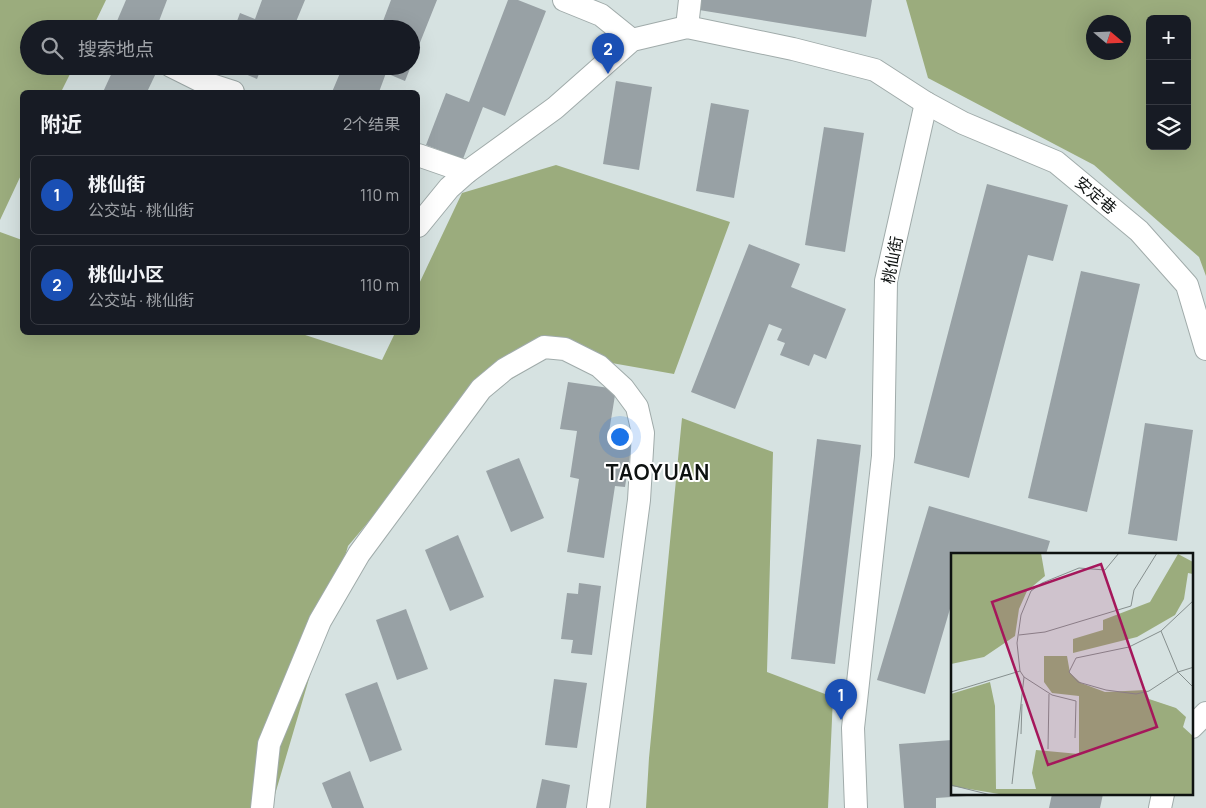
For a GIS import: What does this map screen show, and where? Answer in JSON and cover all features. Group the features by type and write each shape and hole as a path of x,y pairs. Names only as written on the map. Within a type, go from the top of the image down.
{"street":[{"path":"564,0 601,15 632,40"},
{"path":"687,28 690,0"},
{"path":"420,224 449,188 467,172 554,108 632,40 687,28 793,49 875,70 926,103"},
{"path":"189,75 205,83 227,90"},
{"name":"安定巷","path":"926,103 963,123 1056,162 1139,231 1187,285 1206,349"},
{"name":"桃仙街","path":"856,808 853,728 883,456 886,281 926,103"},
{"path":"420,156 467,172"},
{"path":"262,808 269,744 320,621 359,554 481,389 505,369 544,347 565,349 599,366 623,388 636,407 642,433 639,500 598,808"},
{"path":"1194,724 1206,713"}],"green space":[{"path":"0,0 106,0 96,20 20,20 20,75 70,75 62,90 20,90 20,177 0,220"},
{"path":"906,0 1206,0 1206,276 1199,257 1094,165 928,78"},
{"path":"556,165 730,222 674,374 555,353 466,406 348,546 271,808 0,808 0,232 20,239 20,335 305,335 382,360 394,335 420,335 420,282 462,193"},
{"path":"682,418 773,452 767,672 833,697 828,808 646,808 649,758"}],"building":[{"path":"126,0 167,0 159,20 117,20"},
{"path":"262,0 305,0 297,20 237,20 240,13 255,19"},
{"path":"391,0 437,0 420,42 420,20 383,20"},
{"path":"508,0 518,0 546,11 505,116 483,107 463,159 426,145 446,93 469,102"},
{"path":"701,0 872,0 866,37 699,10"},
{"path":"111,75 155,75 148,90 104,90"},
{"path":"247,75 259,75 257,79"},
{"path":"339,75 385,75 380,90 333,90"},
{"path":"391,75 407,75 405,81"},
{"path":"616,81 652,87 639,170 603,164"},
{"path":"711,103 749,110 734,198 696,191"},
{"path":"824,127 864,133 845,252 805,245"},
{"path":"987,184 1068,205 1053,261 1028,255 969,478 914,463"},
{"path":"749,244 800,264 791,287 846,309 826,359 814,354 809,366 780,355 785,343 777,340 782,329 769,324 735,409 691,392"},
{"path":"1081,271 1140,284 1087,512 1028,498"},
{"path":"568,382 616,389 609,432 633,436 625,487 615,486 604,558 567,552 579,479 570,477 577,431 560,429"},
{"path":"1145,423 1193,430 1177,541 1128,534"},
{"path":"817,439 861,445 835,664 791,659"},
{"path":"519,458 544,518 511,532 486,471"},
{"path":"929,506 1050,541 1046,553 951,553 951,605 925,694 877,680"},
{"path":"458,535 484,597 450,611 425,550"},
{"path":"579,583 601,586 592,655 571,653 573,640 561,639 567,593 578,594"},
{"path":"406,609 428,669 397,680 376,620"},
{"path":"554,679 587,683 577,748 545,745"},
{"path":"377,682 402,750 370,762 345,694"},
{"path":"951,740 951,796 967,796 936,798 936,808 904,808 899,744"},
{"path":"350,771 364,808 332,808 322,783"},
{"path":"542,779 570,785 566,808 536,808"},
{"path":"1052,796 1103,796 1100,808 1049,808"}],"place":[{"name":"桃仙小区","path":"608,74"},
{"name":"桃仙街","path":"841,720"}],"district":[{"name":"TAOYUAN","path":"658,472"}]}
